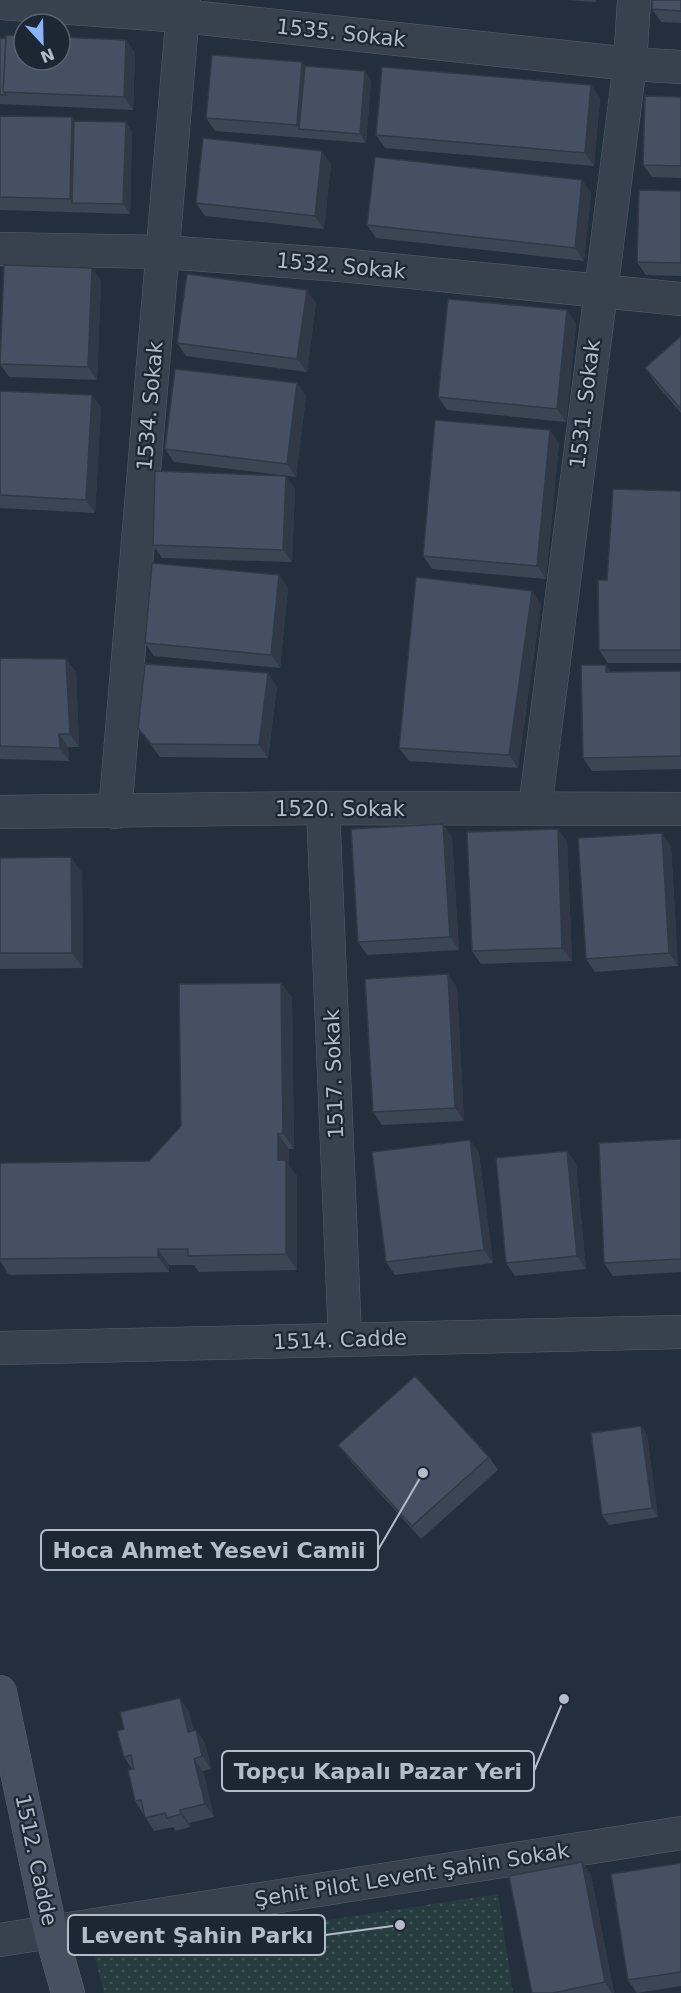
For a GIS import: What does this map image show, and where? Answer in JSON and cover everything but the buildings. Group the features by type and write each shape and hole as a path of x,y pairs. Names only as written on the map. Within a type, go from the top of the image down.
{"street":[{"name":"1531. Sokak","path":"535,808 599,291 630,64 634,0"},
{"name":"1535. Sokak","path":"0,3 183,8 630,64 681,67"},
{"name":"1534. Sokak","path":"115,812 183,8"},
{"name":"1532. Sokak","path":"0,249 164,252 341,265 681,299"},
{"name":"1520. Sokak","path":"0,812 323,808 681,809"},
{"name":"1517. Sokak","path":"323,808 345,1339"},
{"name":"1514. Cadde","path":"0,1348 681,1332"},
{"name":"1512. Cadde","path":"0,1692 51,1932 68,1993"},
{"name":"Şehit Pilot Levent Şahin Sokak","path":"0,1940 681,1833"}],"green space":[{"path":"498,1894 513,1993 104,1993 95,1956"}],"place":[{"name":"Hoca Ahmet Yesevi Camii","path":"423,1473"},
{"name":"Topçu Kapalı Pazar Yeri","path":"564,1699"},
{"name":"Levent Şahin Parkı","path":"400,1925"}]}
